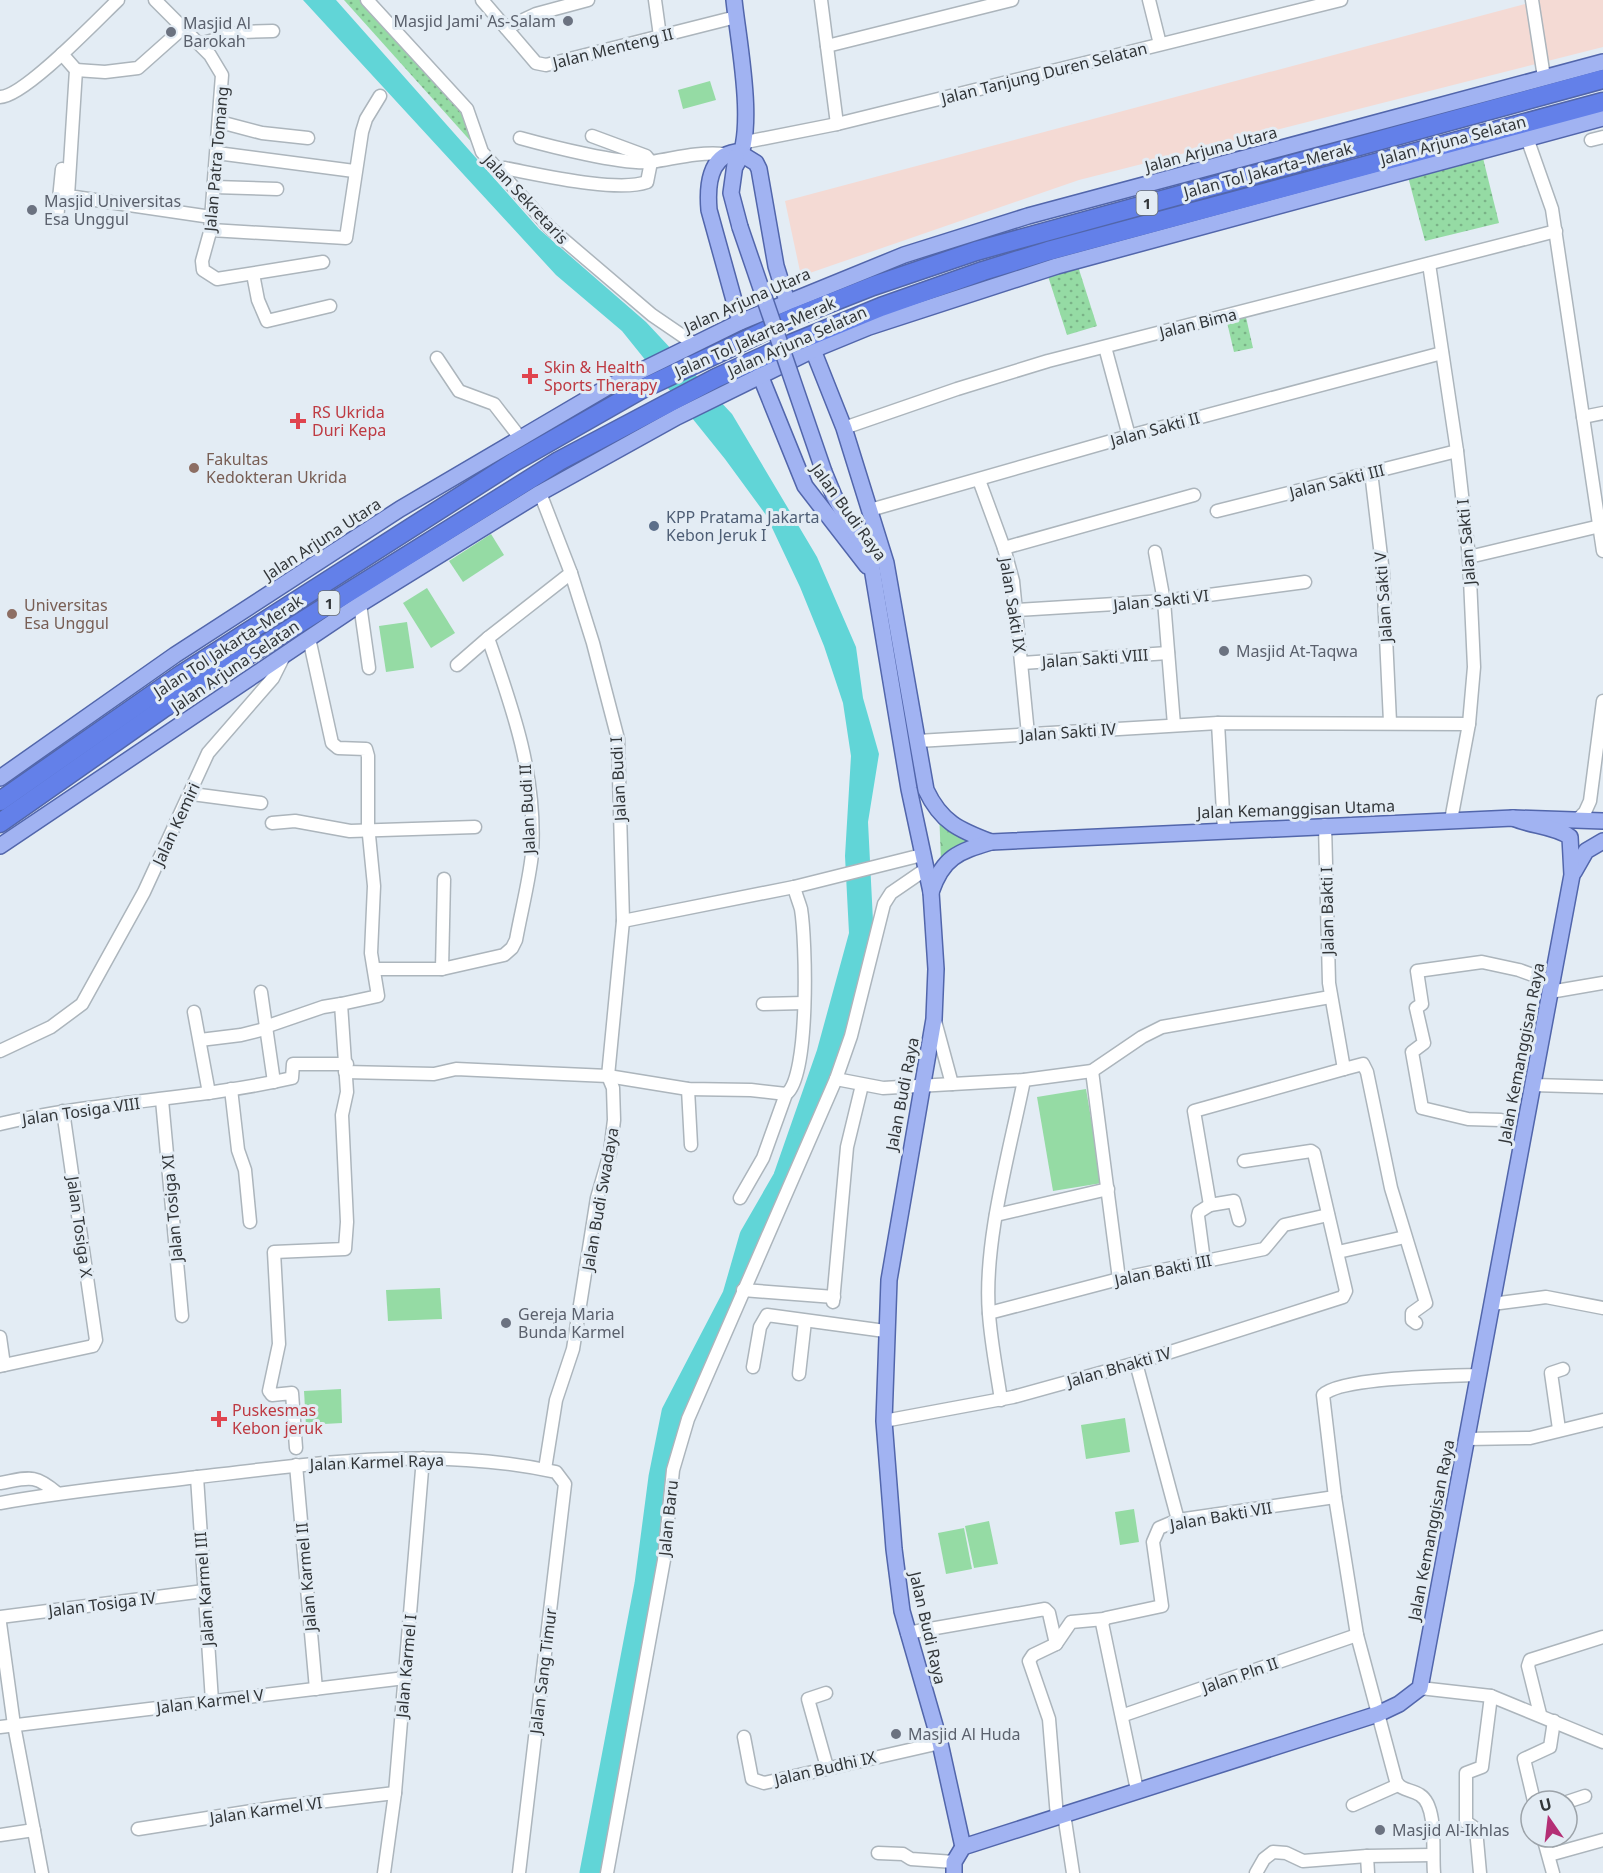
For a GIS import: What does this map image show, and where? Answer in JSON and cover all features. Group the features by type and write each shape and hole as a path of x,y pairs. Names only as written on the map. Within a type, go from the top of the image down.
{"highway":[{"name":"Jalan Tol Jakarta–Merak","path":"0,801 202,661 514,462 642,389 702,360 873,286 975,251 1603,79"},
{"name":"Jalan Tol Jakarta–Merak","path":"0,823 165,707 559,461 674,409 870,311 983,271 1603,102"}],"main road":[{"path":"734,0 744,98 731,193 740,227 827,478 834,496 867,551 873,573"},
{"name":"Jalan Arjuna Utara","path":"0,778 200,639 400,509 638,371 690,344 904,255 1028,216 1603,63"},
{"name":"Jalan Arjuna Selatan","path":"721,385 760,375 869,327 1057,266 1603,118"},
{"path":"737,153 751,158 759,170 776,266 787,302"},
{"path":"737,153 712,174 708,201 740,322"},
{"name":"Jalan Budi Raya","path":"813,350 843,428 886,563 926,790 933,805"},
{"name":"Jalan Budi Raya","path":"760,375 804,486 873,573 931,892 936,969 934,1019 924,1086 896,1230 885,1331 884,1421 894,1549 907,1633 940,1743 963,1847"},
{"name":"Jalan Arjuna Selatan","path":"0,846 360,604 674,409"},
{"path":"827,478 841,493 886,563"},
{"name":"Jalan Kemanggisan Utama","path":"933,805 940,815 960,829 991,842"},
{"path":"1513,818 1528,825 1559,830 1570,837 1572,875"},
{"name":"Jalan Kemanggisan Utama","path":"931,892 948,859 968,848 991,842 1451,820 1513,818 1600,821"},
{"path":"1572,875 1586,851 1603,841"},
{"name":"Jalan Kemanggisan Raya","path":"1420,1689 1572,875"},
{"path":"954,1868 963,1847 1060,1815 1136,1784 1378,1713 1399,1704 1420,1689"}],"street":[{"path":"0,97 14,93 59,57 118,0"},
{"name":"Jalan Patra Tomang","path":"155,0 200,44 216,63 222,75 211,224 202,261 203,270 217,279 253,274"},
{"name":"Jalan Sekretaris","path":"367,0 467,110 482,152 550,228 592,266 690,344"},
{"name":"Jalan Menteng II","path":"482,0 536,63 546,65 736,17"},
{"path":"507,28 536,14 588,0"},
{"path":"655,0 660,36"},
{"path":"821,0 837,124"},
{"path":"827,46 1012,0"},
{"path":"1149,0 1160,44"},
{"name":"Jalan Tanjung Duren Selatan","path":"737,153 837,124 1341,0"},
{"path":"1532,0 1545,77"},
{"path":"59,57 76,70 105,72 138,68 183,28"},
{"path":"200,44 241,32 273,31"},
{"path":"57,219 70,81 59,57"},
{"path":"76,70 68,196 211,224 346,238 354,171 366,119 380,96"},
{"path":"220,122 262,133 308,138"},
{"path":"592,136 646,156 651,162"},
{"path":"520,138 628,161 651,162 688,154 737,153"},
{"path":"1527,138 1546,186 1556,231 1603,551"},
{"path":"217,153 354,171"},
{"path":"499,172 504,168 594,182 639,185 647,182 651,162"},
{"path":"214,188 277,189"},
{"name":"Jalan Bima","path":"843,428 957,389 1105,347 1556,231"},
{"path":"322,262 253,274 258,300 267,321 330,306"},
{"name":"Jalan Sakti I","path":"1429,264 1457,451 1469,557 1474,667 1469,724 1451,820"},
{"path":"1105,347 1129,436"},
{"name":"Jalan Sakti II","path":"870,510 1129,436 1442,353"},
{"path":"436,358 459,391 494,404 521,439"},
{"path":"1583,417 1603,413"},
{"name":"Jalan Sakti III","path":"1217,512 1457,451"},
{"name":"Jalan Sakti V","path":"1371,472 1383,573 1390,722"},
{"name":"Jalan Sakti IX","path":"979,480 1005,548 1017,610 1028,734"},
{"name":"Jalan Budi I","path":"540,493 572,573 618,739 623,921 608,1076"},
{"path":"1005,548 1194,495"},
{"path":"1469,557 1600,526"},
{"path":"1155,552 1164,602 1174,725"},
{"path":"457,665 572,573"},
{"name":"Jalan Sakti VI","path":"1017,610 1164,602 1305,582"},
{"path":"360,604 369,668"},
{"name":"Jalan Budi II","path":"374,969 442,969 504,955 513,948 516,940 532,853 530,794 521,732 488,638"},
{"path":"200,1040 241,1035 323,1006 378,996 371,953 374,886 368,830 368,756 366,749 338,748 332,743 309,639"},
{"name":"Jalan Kemiri","path":"0,1051 51,1027 82,1004 144,892 192,794 208,753 273,678 286,653"},
{"name":"Jalan Sakti VIII","path":"1022,663 1168,653"},
{"path":"1577,820 1585,812 1590,801 1603,701"},
{"path":"1218,723 1224,830"},
{"name":"Jalan Sakti IV","path":"918,741 1218,723 1469,724"},
{"path":"192,794 261,803"},
{"path":"1590,801 1600,821"},
{"path":"272,823 295,821 337,830 475,827"},
{"name":"Jalan Bakti I","path":"1325,825 1330,997 1344,1069"},
{"path":"623,921 794,887 872,868 924,862"},
{"name":"Jalan Baru","path":"608,1873 664,1560 673,1470 697,1395 836,1079 851,1035 884,904 891,893 924,862"},
{"path":"442,969 444,879"},
{"path":"740,1198 763,1158 786,1094 792,1088 800,1059 804,1034 804,939 801,909 794,887"},
{"path":"1501,1120 1468,1119 1422,1108 1412,1052 1424,1042 1416,1008 1422,1004 1417,971 1482,962 1509,967 1551,987 1603,983"},
{"path":"261,992 274,1082 292,1078 293,1064 434,1074 456,1069 608,1076 688,1089 751,1090 786,1094"},
{"path":"836,1079 884,1088 1024,1080 1092,1071 1142,1036 1162,1027 1330,997"},
{"path":"763,1004 804,1003"},
{"path":"296,1448 292,1393 272,1395 269,1391 279,1344 274,1252 345,1249 347,1222 342,1110 347,1096 341,1004"},
{"path":"194,1012 209,1093"},
{"path":"934,1019 952,1084"},
{"path":"1210,1205 1194,1112 1359,1064 1365,1067 1391,1188 1426,1303 1413,1310 1412,1320 1416,1323"},
{"path":"1092,1071 1119,1279"},
{"name":"Jalan Budi Swadaya","path":"551,1470 556,1400 573,1349 597,1198 610,1153 614,1120 613,1088 608,1076"},
{"path":"1001,1400 989,1312 996,1215 1024,1080"},
{"name":"Jalan Tosiga VIII","path":"0,1124 63,1111 162,1100 274,1082"},
{"path":"743,1290 834,1300 847,1147 862,1085"},
{"path":"1533,1085 1603,1087"},
{"path":"231,1089 238,1150 245,1170 250,1222"},
{"path":"688,1089 691,1145"},
{"name":"Jalan Tosiga XI","path":"162,1100 182,1316"},
{"name":"Jalan Tosiga X","path":"2,1366 95,1344 63,1111"},
{"path":"1244,1161 1313,1151 1338,1252 1406,1237"},
{"path":"996,1215 1108,1189"},
{"path":"1204,1261 1198,1212 1210,1205 1234,1201 1239,1220"},
{"name":"Jalan Bakti III","path":"989,1312 1119,1279 1264,1249 1284,1225 1328,1215"},
{"name":"Jalan Bhakti IV","path":"884,1421 1001,1400 1136,1363 1336,1300 1343,1297 1346,1291 1338,1252"},
{"path":"1492,1304 1545,1297 1603,1308"},
{"path":"753,1367 760,1327 767,1315 885,1331"},
{"path":"799,1374 805,1320"},
{"path":"0,1337 2,1366"},
{"path":"1136,1363 1178,1520"},
{"path":"1559,1429 1551,1373 1563,1369"},
{"path":"1398,1785 1357,1635 1335,1497 1323,1395 1328,1390 1361,1382 1479,1375"},
{"path":"1466,1439 1530,1438 1603,1420"},
{"name":"Jalan Karmel Raya","path":"0,1503 57,1493 296,1465 423,1458 471,1460 551,1470"},
{"name":"Jalan Karmel I","path":"384,1873 395,1793 423,1458"},
{"name":"Jalan Karmel II","path":"296,1465 316,1689"},
{"name":"Jalan Sang Timur","path":"519,1873 565,1484 551,1470"},
{"path":"0,1483 33,1477 43,1480 57,1493"},
{"name":"Jalan Karmel III","path":"196,1477 212,1701"},
{"name":"Jalan Bakti VII","path":"1104,1619 1161,1607 1153,1542 1159,1528 1178,1520 1335,1497"},
{"name":"Jalan Tosiga IV","path":"0,1617 204,1591"},
{"path":"907,1633 1045,1609 1049,1613 1056,1644"},
{"path":"1073,1873 1060,1815 1049,1719 1029,1661 1033,1655 1056,1644 1071,1622 1104,1619 1102,1623 1124,1715 1136,1784"},
{"path":"0,1623 14,1725 42,1873"},
{"name":"Jalan Pln II","path":"1124,1715 1357,1635"},
{"path":"1540,1714 1528,1666 1530,1660 1603,1636"},
{"name":"Jalan Karmel V","path":"0,1727 405,1678"},
{"path":"1420,1689 1491,1696 1540,1714 1603,1742"},
{"path":"826,1693 807,1699 827,1767"},
{"path":"1480,1873 1476,1829 1466,1822 1465,1782 1466,1773 1482,1767 1491,1696"},
{"path":"1531,1789 1524,1759 1550,1747 1554,1720"},
{"name":"Jalan Budhi IX","path":"744,1737 752,1779 764,1783 940,1743"},
{"path":"1353,1806 1398,1785 1419,1793 1428,1802 1431,1815 1434,1873"},
{"name":"Jalan Karmel VI","path":"138,1829 284,1806 395,1793"},
{"path":"1579,1798 1585,1796"},
{"path":"0,1835 34,1830"},
{"path":"1549,1855 1603,1839"},
{"path":"1547,1849 1553,1873"},
{"path":"1256,1873 1264,1859 1273,1852 1286,1853 1303,1867 1367,1856 1432,1855"},
{"path":"878,1853 954,1868"},
{"path":"1367,1856 1368,1873"}],"shaded area":[{"path":"1540,0 1603,0 1603,47 1079,180 801,276 785,201"}],"green space":[{"path":"344,0 360,0 464,116 475,146"},
{"path":"710,81 716,100 683,109 678,90"},
{"path":"1482,154 1499,223 1425,241 1407,173"},
{"path":"1076,260 1097,326 1067,335 1046,270"},
{"path":"1245,313 1253,348 1234,352 1226,318"},
{"path":"491,534 504,555 463,582 449,561"},
{"path":"427,588 455,633 431,648 403,603"},
{"path":"407,622 414,668 386,672 379,626"},
{"path":"939,810 973,838 941,862"},
{"path":"1086,1089 1102,1183 1053,1191 1037,1097"},
{"path":"440,1288 442,1319 388,1321 386,1290"},
{"path":"341,1389 342,1423 306,1425 304,1391"},
{"path":"1125,1418 1130,1452 1086,1459 1081,1425"},
{"path":"1134,1509 1139,1542 1120,1545 1115,1512"},
{"path":"989,1521 998,1564 974,1568 965,1526"},
{"path":"964,1528 972,1569 946,1574 938,1533"}],"water":[{"path":"303,0 336,0 539,229 646,322 732,414 817,557 856,647 863,698 879,754 868,822 873,921 847,1047 794,1170 774,1173 817,1050 849,933 845,856 851,756 843,703 824,646 800,587 766,515 725,459 622,331 556,275"}],"waterway":[{"path":"590,1873 645,1584 659,1477 672,1412 733,1295 750,1236 788,1170 796,1144"}],"place":[{"name":"Masjid Jami' As-Salam","path":"568,21"},
{"name":"Masjid Al Barokah","path":"171,32"},
{"name":"Masjid Universitas Esa Unggul","path":"32,210"},
{"name":"Skin & Health Sports Therapy","path":"530,376"},
{"name":"RS Ukrida Duri Kepa","path":"298,421"},
{"name":"Fakultas Kedokteran Ukrida","path":"194,468"},
{"name":"KPP Pratama Jakarta Kebon Jeruk I","path":"654,526"},
{"name":"Universitas Esa Unggul","path":"12,614"},
{"name":"Masjid At-Taqwa","path":"1224,651"},
{"name":"Gereja Maria Bunda Karmel","path":"506,1323"},
{"name":"Puskesmas Kebon jeruk","path":"219,1419"},
{"name":"Masjid Al Huda","path":"896,1734"},
{"name":"Masjid Al-Ikhlas","path":"1380,1830"}]}
